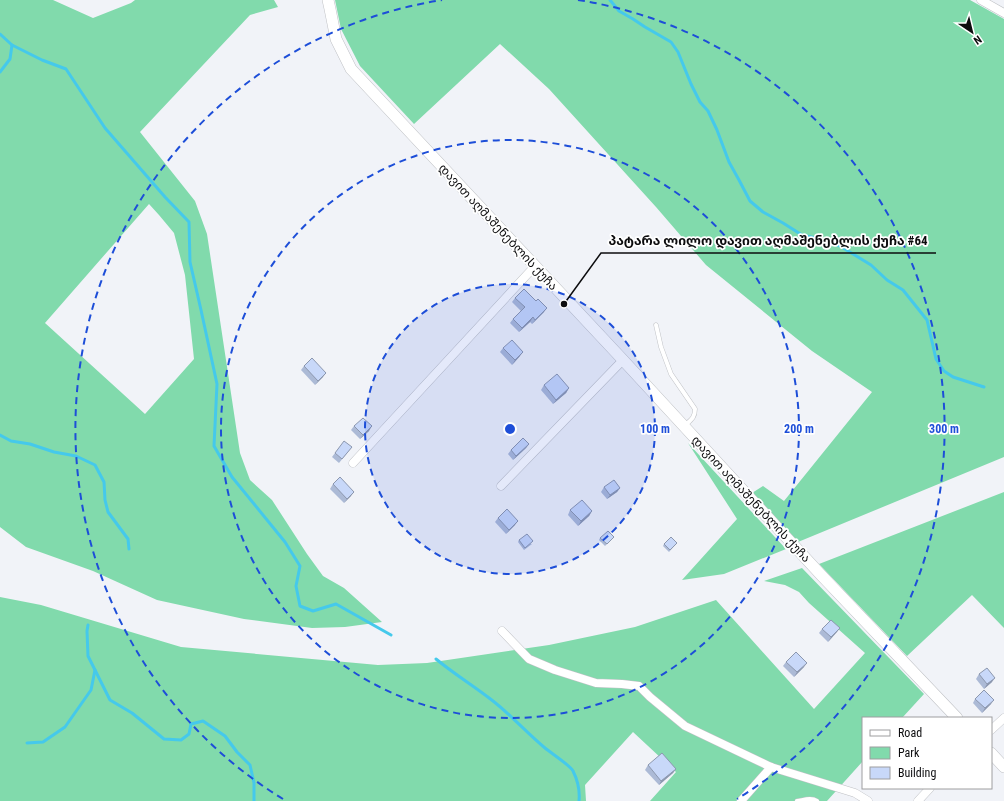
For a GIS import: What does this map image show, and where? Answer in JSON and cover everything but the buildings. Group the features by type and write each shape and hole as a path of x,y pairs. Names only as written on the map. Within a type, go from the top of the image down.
{"street":[{"name":"დავით აღმაშენებლის ქუჩა","path":"328,0 336,38 351,69 623,360 822,576 956,717"},
{"path":"981,0 1004,12"},
{"path":"352,463 535,266"},
{"path":"501,486 623,360"},
{"path":"502,631 529,659 554,670 596,683 639,686 685,726 771,767 855,793 868,801"},
{"path":"992,729 1004,718"},
{"path":"992,754 1004,767"},
{"path":"741,801 771,767"},
{"path":"918,801 929,789"}],"lane":[{"path":"656,325 661,347 671,374 695,409 695,415 684,426"},
{"path":"797,801 808,799 814,799 817,801"}],"green space":[{"path":"0,0 53,0 93,18 135,0 274,0 278,7 250,15 140,132 195,201 207,234 240,453 250,480 272,500 323,576 344,588 382,622 345,627 312,628 244,619 157,600 93,571 26,547 0,527","holes":["149,204 174,233 185,275 194,359 145,414 45,323"]},
{"path":"335,0 970,0 1004,19 1004,457 798,542 752,493 763,486 784,501 872,392 812,351 706,265 656,207 549,89 500,44 414,124 360,66 341,29"},
{"path":"688,443 786,549 724,574 682,580 737,519"},
{"path":"1004,492 1004,628 972,595 907,656 819,564"},
{"path":"802,568 924,694 903,717 862,717 862,762 827,801 650,801 676,772 633,732 585,785 586,801 0,801 0,597 41,605 181,647 378,665 427,663 549,645 635,627 716,600 814,709 865,653 809,603 799,592 785,585 764,581"}],"waterway":[{"path":"610,0 619,11 671,42 678,52 691,84 700,102 708,111 729,162 750,201 763,212 802,235 840,246 871,265 887,280 903,290 927,320 936,359 944,371 953,377 984,387"},
{"path":"0,34 12,45 10,59 0,72"},
{"path":"12,45 42,60 66,69 105,128 165,197 189,222 190,262 217,384 214,446 232,477 285,542 300,566 296,586 300,606 313,611 336,604 391,635"},
{"path":"0,435 11,441 30,444 54,452 76,456 95,465 104,482 105,500 108,512 128,539 129,549"},
{"path":"88,625 88,656 110,700 132,713 164,739 181,740 189,734 191,724 203,721 225,736 237,752 250,765 254,783 254,801"},
{"path":"436,659 493,701 538,742 565,763 575,775 578,786 579,801"},
{"path":"27,743 43,742 65,727 91,690 95,670"}],"place":[{"name":"პატარა ლილო დავით აღმაშენებლის ქუჩა #64","path":"564,304"}]}
